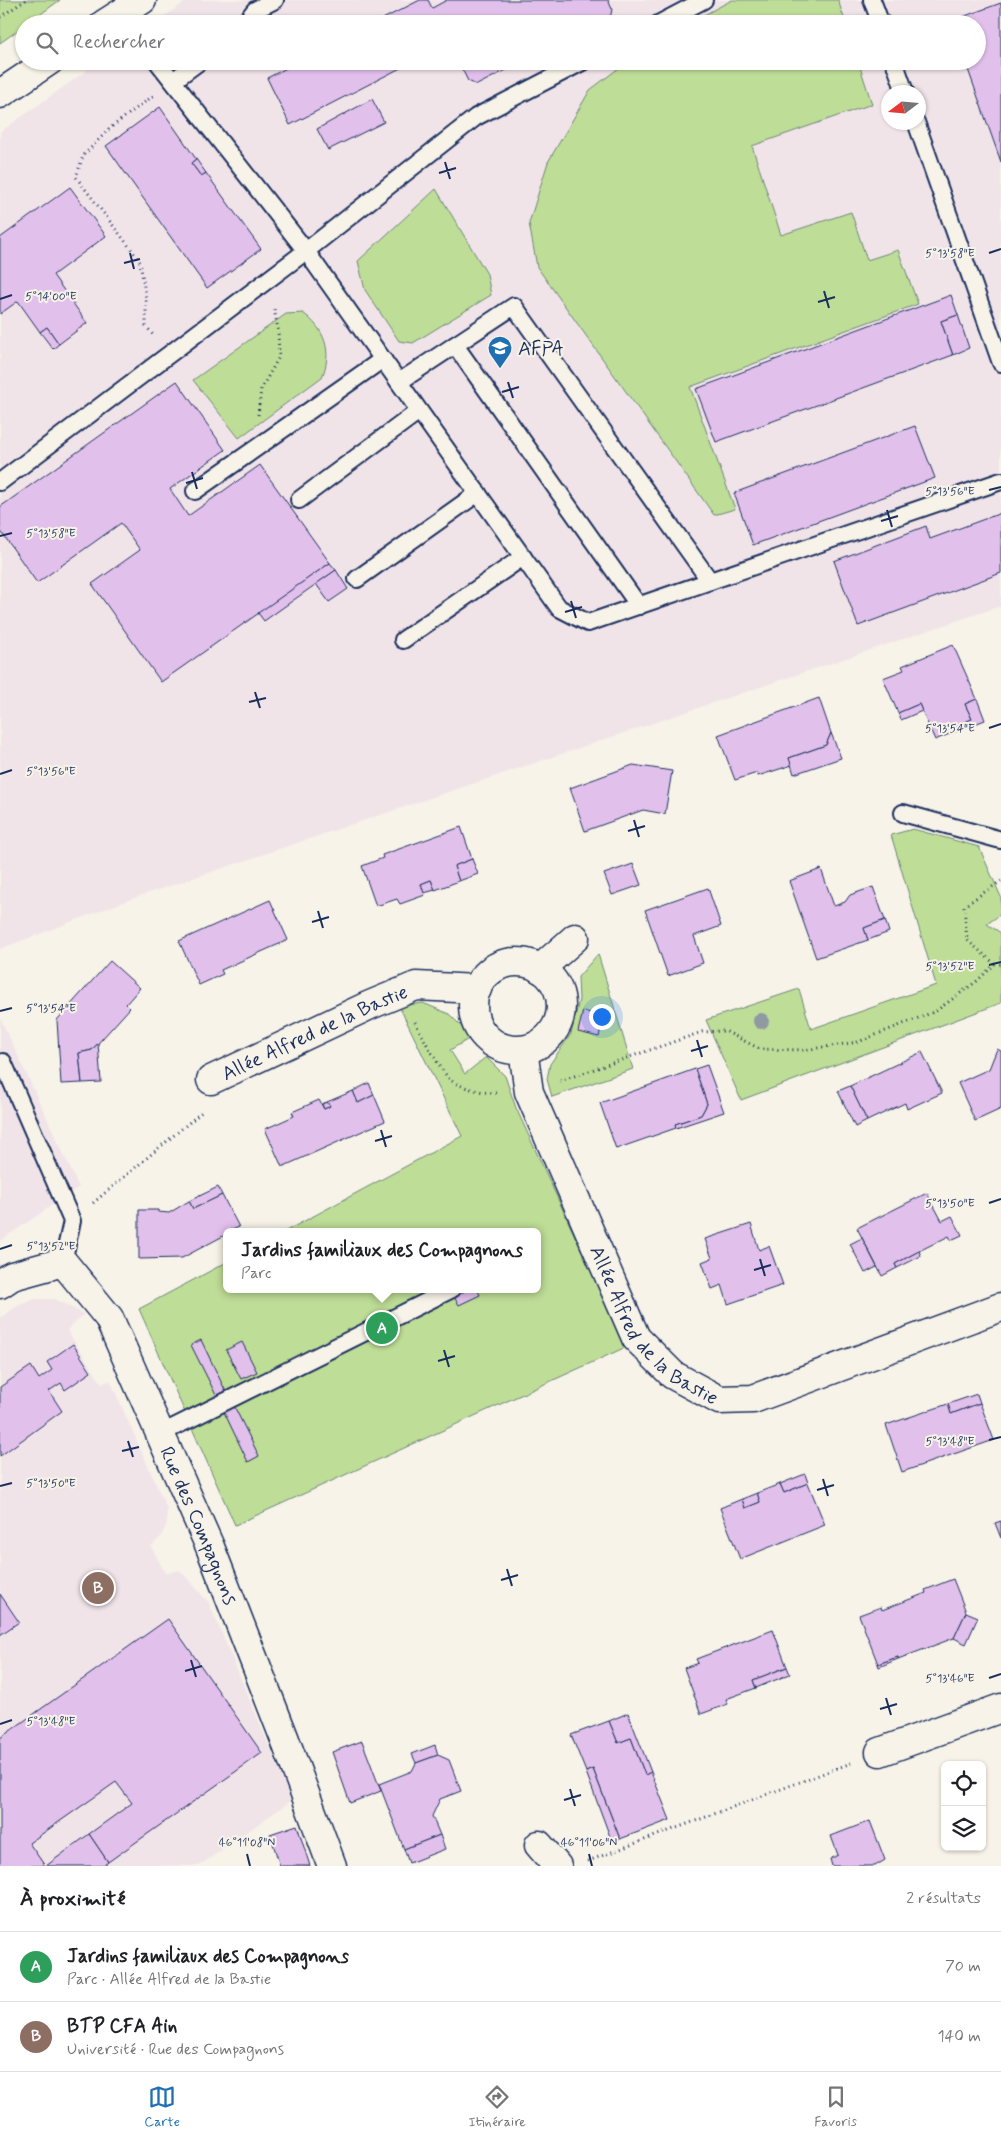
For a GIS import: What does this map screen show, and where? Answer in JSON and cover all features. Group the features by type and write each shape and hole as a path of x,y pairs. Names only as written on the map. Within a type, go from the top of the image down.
{"street":[{"path":"0,94 36,70"},
{"path":"540,969 575,938"},
{"path":"523,962 540,969 552,979 559,992 561,1008 558,1023 550,1036 538,1045 523,1050 508,1049 494,1043 482,1033 476,1019 474,1004 477,989 482,980 493,969 508,963 523,962"},
{"name":"Allée Alfred de la Bastie","path":"211,1080 416,986 477,989"},
{"name":"Allée Alfred de la Bastie","path":"523,1050 529,1092 636,1338 673,1374 720,1400 753,1399 1001,1307"},
{"path":"0,1284 12,1276 63,1262"},
{"name":"Rue des Compagnons","path":"63,1262 109,1318 210,1547 332,1866"},
{"path":"880,1752 1001,1708"},
{"path":"539,1845 557,1866"}],"lane":[{"path":"251,15 255,10 275,0"},
{"path":"675,15 704,0"},
{"path":"878,2 880,15"},
{"path":"164,70 306,251 559,608 588,623 1001,481"},
{"path":"173,82 188,70"},
{"path":"0,482 269,280 476,117 567,70"},
{"path":"897,70 903,85"},
{"path":"919,130 1001,363"},
{"path":"399,382 514,306 710,582"},
{"path":"455,345 639,606"},
{"path":"195,490 383,359"},
{"path":"299,500 419,411"},
{"path":"356,578 478,493"},
{"path":"403,640 523,557"},
{"path":"902,813 1001,840"},
{"path":"3,1062 72,1220 63,1262"},
{"path":"160,1434 444,1293"}],"path":[{"path":"0,17 26,0"},
{"path":"169,355 146,326 146,298 140,262 76,177 83,156 110,128 173,82"},
{"path":"253,450 262,389 279,357 278,329 269,280"},
{"path":"1001,881 964,906 967,940 995,964 1001,964"},
{"path":"400,992 433,1054 451,1081 487,1094 529,1092 702,1032 725,1031 760,1049 804,1050 858,1042 936,1011 977,981 995,964"},
{"path":"72,1220 208,1107 211,1080"},
{"path":"584,1862 880,1752"}],"shaded area":[{"name":"AFPA","path":"188,0 1001,0 1001,606 131,899 0,949 0,132 87,70 986,70 986,15 166,15"},
{"path":"0,1017 79,1187 0,1241"},
{"path":"35,1299 55,1299 84,1314 67,1330 102,1384 110,1380 167,1509 167,1522 161,1537 151,1546 165,1573 180,1570 209,1603 292,1800 199,1866 0,1866 0,1318 17,1306"}],"green space":[{"path":"0,0 60,0 39,15 15,15 15,32 0,43"},
{"path":"732,0 838,0 843,15 704,15"},
{"path":"616,70 861,70 872,104 752,146 781,235 851,212 867,260 898,250 918,304 690,387 735,509 714,515 537,267 529,223 548,162 590,90"},
{"path":"436,189 487,274 491,295 413,343 399,341 365,290 358,261"},
{"path":"303,313 317,326 325,342 327,359 322,377 239,438 193,380 286,314"},
{"path":"913,829 979,847 1001,897 1001,914 987,924 1001,933 1001,1003 741,1100 706,1020 799,989 811,1029 936,985 891,835"},
{"path":"598,954 633,1069 552,1097 547,1079 550,1064 571,1034 579,1000 578,977"},
{"path":"423,1003 449,1014 472,1037 450,1050 465,1074 486,1057 505,1076 516,1108 626,1347 235,1525 139,1309 223,1264 223,1293 541,1293 541,1228 291,1228 462,1136 399,1006"}],"building":[{"path":"420,0 428,0 432,8 447,0 608,0 612,9 611,15 391,15"},
{"path":"1001,3 1001,162 968,70 986,70 986,15 968,15"},
{"path":"283,70 397,70 290,125 267,78"},
{"path":"462,70 506,70 477,85 468,81"},
{"path":"372,99 384,122 328,150 317,129"},
{"path":"160,107 196,159 191,163 201,176 206,173 261,249 207,288 106,146"},
{"path":"196,159 206,173 201,176 191,163"},
{"path":"70,187 106,236 53,275 87,323 59,344 47,327 40,332 18,301 0,314 0,238"},
{"path":"951,295 958,315 941,321 953,355 716,442 696,389"},
{"path":"958,315 969,348 953,355 941,321"},
{"path":"47,327 59,344 53,349 40,332"},
{"path":"177,381 225,450 170,489 188,516 260,465 330,563 161,682 92,584 140,550 121,523 37,583 0,530 0,507"},
{"path":"915,426 935,478 753,545 734,493"},
{"path":"1001,513 1001,573 858,626 834,561 926,526 930,539"},
{"path":"330,563 336,570 264,621 258,613"},
{"path":"336,570 348,589 329,602 316,584"},
{"path":"953,645 977,699 965,704 972,719 957,725 959,730 935,740 919,704 898,713 883,678 904,670 902,666"},
{"path":"819,698 831,733 826,745 789,758 792,765 758,776 757,773 735,780 718,735"},
{"path":"977,699 985,720 959,730 957,725 972,719 965,704"},
{"path":"919,704 922,711 901,720 898,713"},
{"path":"831,733 841,758 794,774 789,758 826,745"},
{"path":"633,765 672,771 665,814 643,810 585,831 570,788"},
{"path":"461,827 472,859 454,866 459,881 435,890 431,880 421,884 425,895 400,904 397,899 376,906 362,866 383,858 382,855"},
{"path":"472,859 478,874 459,881 454,866"},
{"path":"633,864 641,885 612,895 604,874"},
{"path":"821,869 834,906 845,902 850,895 873,887 885,920 864,928 868,940 816,958 789,881"},
{"path":"431,880 435,890 424,893 421,884"},
{"path":"708,888 721,926 694,936 703,963 668,976 645,910"},
{"path":"270,900 288,940 221,970 223,974 199,985 179,941"},
{"path":"885,920 889,932 868,940 864,928"},
{"path":"110,961 140,988 126,1004 130,1008 92,1050 79,1053 82,1083 61,1084 57,1020"},
{"path":"583,1011 603,1016 599,1037 578,1032"},
{"path":"98,1043 101,1082 82,1083 79,1053 92,1050"},
{"path":"997,1049 1001,1051 1001,1109 975,1121 958,1083 989,1069"},
{"path":"922,1052 942,1093 907,1109 905,1103 867,1121 850,1086"},
{"path":"707,1065 724,1112 676,1128 675,1124 701,1115 707,1104 695,1069"},
{"path":"695,1069 707,1104 701,1115 675,1124 676,1128 616,1149 600,1103"},
{"path":"369,1083 374,1095 358,1103 353,1091"},
{"path":"850,1086 867,1121 855,1127 838,1091"},
{"path":"353,1091 358,1103 374,1095 385,1121 282,1167 265,1129 294,1116 292,1112 319,1100 324,1109 330,1106 327,1102"},
{"path":"327,1102 330,1106 324,1109 322,1104"},
{"path":"218,1187 222,1195 193,1209 189,1201"},
{"path":"927,1193 942,1221 952,1216 962,1235 951,1240 949,1236 919,1251 895,1264 897,1268 882,1276 857,1228"},
{"path":"222,1195 239,1227 223,1228 223,1236 182,1258 139,1259 139,1210 158,1210 158,1212 169,1213 189,1201 193,1209"},
{"path":"751,1224 759,1250 769,1246 783,1285 728,1304 722,1285 712,1289 702,1262 712,1258 705,1239"},
{"path":"862,1238 877,1267 865,1273 850,1244"},
{"path":"919,1251 921,1256 897,1268 895,1264"},
{"path":"461,1293 479,1293 480,1295 459,1305 454,1297"},
{"path":"201,1340 227,1394 218,1399 191,1345"},
{"path":"242,1342 257,1372 241,1379 226,1350"},
{"path":"73,1344 91,1372 65,1390 61,1383 49,1391 62,1411 0,1456 0,1387 31,1366 39,1379 52,1370 47,1362"},
{"path":"977,1394 980,1403 951,1414 948,1404"},
{"path":"980,1403 994,1440 902,1472 886,1425 948,1404 951,1414"},
{"path":"234,1406 259,1456 248,1462 224,1412"},
{"path":"805,1474 808,1483 784,1493 780,1484"},
{"path":"808,1483 825,1525 740,1559 720,1508 742,1499 745,1508 760,1502 757,1493 780,1484 784,1493"},
{"path":"757,1493 760,1502 745,1508 742,1499"},
{"path":"1001,1521 1001,1538 995,1523"},
{"path":"953,1579 966,1612 954,1638 898,1659 898,1657 878,1664 859,1615 881,1607 882,1610 926,1593 925,1590"},
{"path":"0,1594 19,1622 0,1635"},
{"path":"966,1612 978,1617 966,1644 954,1638"},
{"path":"168,1619 262,1753 108,1862 89,1834 132,1803 116,1782 29,1843 45,1866 0,1866 0,1738"},
{"path":"773,1630 787,1667 753,1680 756,1688 726,1699 728,1704 701,1714 684,1668 698,1663 696,1659"},
{"path":"898,1657 898,1659 879,1667 878,1664"},
{"path":"787,1667 790,1674 756,1688 753,1680"},
{"path":"628,1713 651,1772 645,1775 631,1738 618,1743 609,1721"},
{"path":"609,1721 618,1743 631,1738 645,1775 651,1772 670,1820 620,1839 593,1769 586,1772 571,1735"},
{"path":"362,1741 381,1791 350,1803 332,1752"},
{"path":"435,1745 438,1755 416,1763 412,1754"},
{"path":"438,1755 449,1760 461,1791 440,1799 432,1816 440,1835 404,1849 379,1784 412,1771 416,1763"},
{"path":"593,1769 620,1839 612,1842 586,1772"},
{"path":"870,1821 885,1860 875,1866 832,1866 830,1859 838,1855 831,1836"},
{"path":"297,1825 310,1866 280,1866 270,1834"},
{"path":"89,1834 108,1862 103,1866 46,1866"},
{"path":"440,1835 445,1849 409,1863 404,1849"}],"place":[{"name":"AFPA","path":"500,369"},
{"name":"Jardins familiaux des Compagnons","path":"382,1328"},
{"name":"BTP CFA Ain","path":"98,1588"}]}
